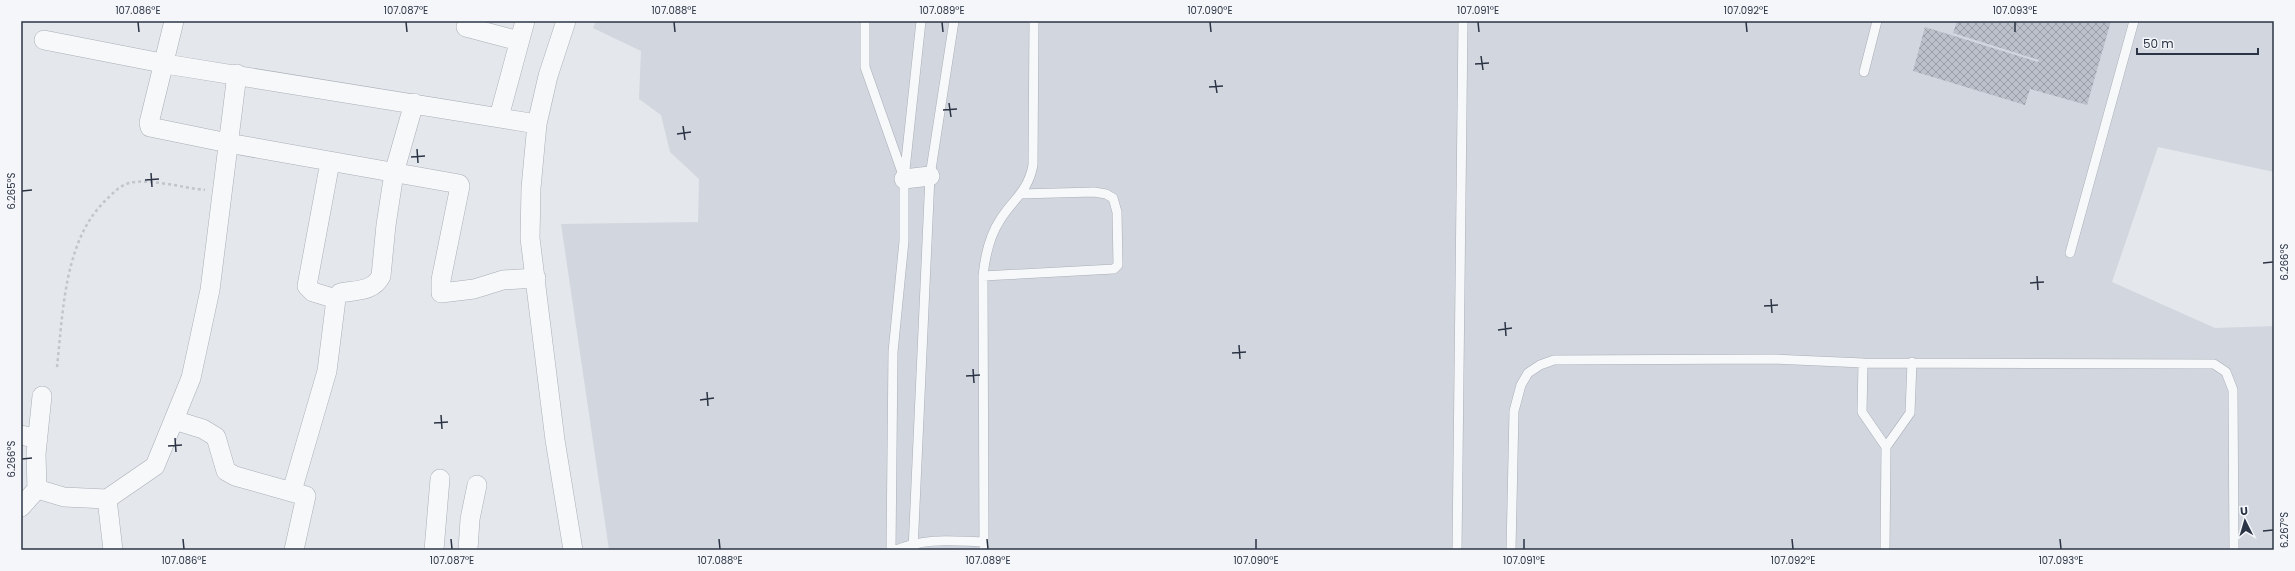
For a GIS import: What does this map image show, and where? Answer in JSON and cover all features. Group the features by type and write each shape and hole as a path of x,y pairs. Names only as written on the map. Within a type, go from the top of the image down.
{"street":[{"path":"174,21 149,123 150,127 228,144 394,173 456,182 460,186 441,280 441,293 474,289 503,280 536,278"},
{"path":"499,117 525,21"},
{"path":"566,21 548,76 537,124 531,188 530,231 555,440 573,550"},
{"path":"466,27 519,41"},
{"path":"44,40 163,63 537,124"},
{"path":"37,489 64,497 107,498 155,466 191,378 210,290 237,74"},
{"path":"292,491 327,371 336,299 340,293 369,289 378,283 382,276 386,225 394,173 414,103"},
{"path":"330,162 307,286 313,292 336,299"},
{"path":"904,179 930,176"},
{"path":"21,507 37,489 30,437 42,396"},
{"path":"174,420 203,429 216,437 226,471 235,476 303,494 307,499 294,550"},
{"path":"434,550 440,479"},
{"path":"468,550 470,519 478,485"},
{"path":"107,498 113,550"}],"lane":[{"path":"865,21 865,67 904,179"},
{"path":"891,550 893,352 904,241 904,179 921,21"},
{"path":"914,546 930,176 954,21"},
{"path":"896,550 928,541 984,546 983,276 985,259 994,232 1020,194 1028,185 1033,166 1034,21"},
{"path":"1457,550 1463,21"},
{"path":"1864,72 1877,21"},
{"path":"2070,253 2134,21"},
{"path":"983,276 1114,269 1118,265 1117,212 1113,198 1106,194 1094,192 1020,194"},
{"path":"1511,550 1514,411 1521,385 1528,373 1540,365 1554,360 1775,358 1863,363 2214,364 2226,372 2233,390 2234,550"},
{"path":"1885,550 1886,447 1910,413 1912,362"},
{"path":"1863,363 1862,412 1886,447"}],"path":[{"path":"57,367 68,272 88,222 95,211 117,190 129,184 148,183 222,192"}],"shaded area":[{"path":"596,21 2274,21 2274,172 2158,147 2112,282 2215,328 2274,326 2274,550 609,550 561,224 698,222 699,179 670,152 661,115 639,99 641,51 593,28"}],"building":[{"path":"1957,21 2111,21 2087,105 2030,89 2025,105 1913,71 1925,27 2038,62 2039,60 1953,33"}]}
